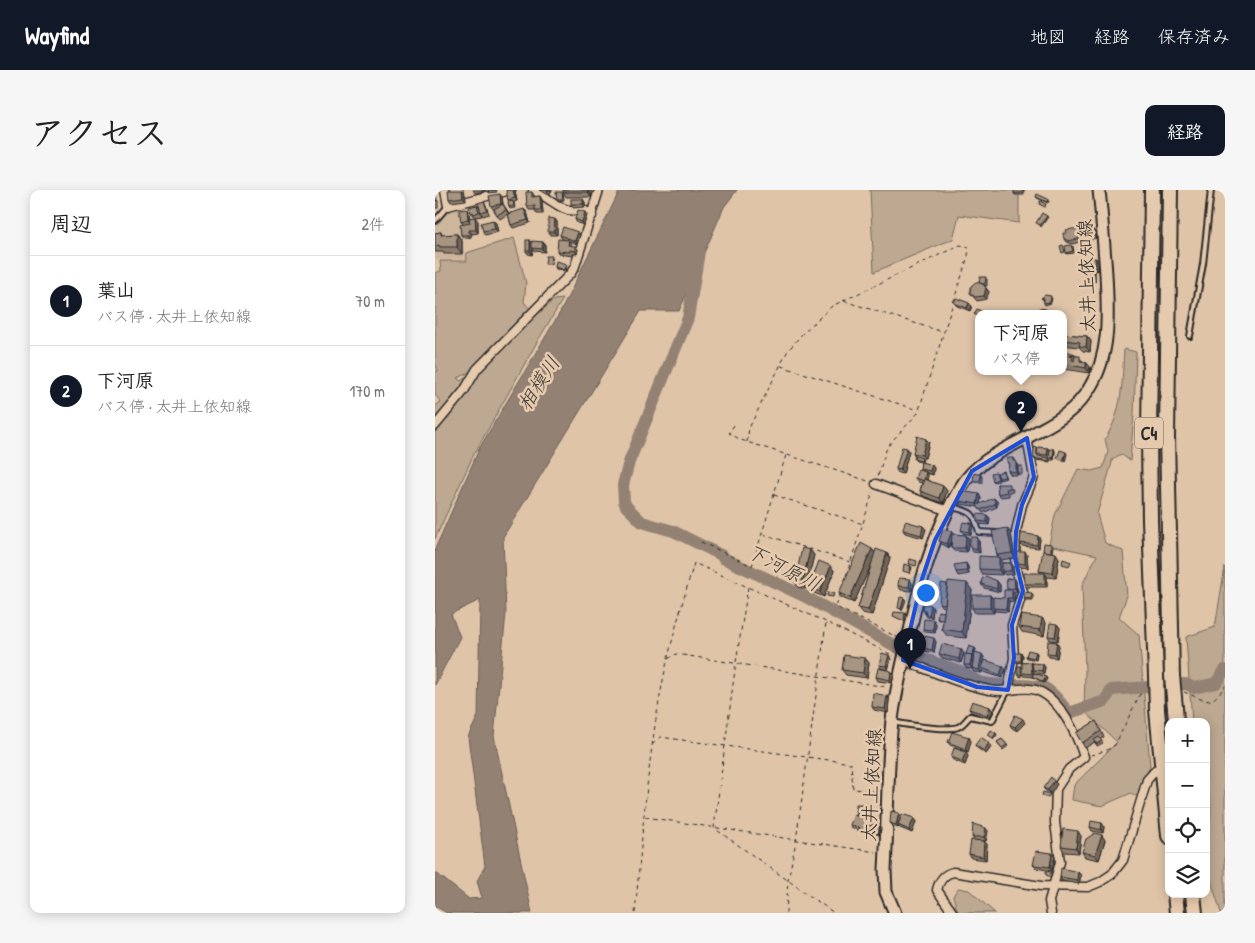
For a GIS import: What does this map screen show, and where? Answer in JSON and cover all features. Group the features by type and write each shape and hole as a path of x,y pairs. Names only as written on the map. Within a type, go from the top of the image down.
{"highway":[{"name":"C4","path":"1152,190 1149,436 1150,520 1157,710 1166,808"},
{"name":"C4","path":"1170,190 1167,437 1172,676 1175,715"},
{"path":"1175,898 1177,913"},
{"path":"1193,898 1195,913"}],"main road":[{"name":"太井上依知線","path":"895,913 886,892 888,792 892,722 903,659 927,561 949,509 972,471 987,459 1064,417 1089,390 1096,378 1105,344 1107,305 1099,190"}],"street":[{"path":"445,190 448,206 511,190"},
{"path":"533,190 562,208 585,210 592,216"},
{"path":"435,426 464,391 477,369 571,273 592,216 599,190"},
{"path":"1008,689 1014,658 1012,625 1023,591 1017,574 1015,558 1016,532 1022,505 1034,477 1027,438"},
{"path":"876,484 949,509"},
{"path":"903,659 977,687 993,691 1008,689 1036,690 1046,696 1063,714 1072,728 1084,757 1069,769 1056,789 1055,822 1060,862 1049,900 1051,913"},
{"path":"953,913 937,890 938,883 947,874 953,872 1041,886 1072,888 1088,887 1112,874 1123,860 1147,780 1155,771"}],"lane":[{"path":"1190,336 1203,264 1211,190"},
{"path":"435,220 448,206"},
{"path":"949,509 971,512 975,517 979,532 1016,532"},
{"path":"892,722 911,726 956,728 963,724 970,716 992,721 1008,689"}],"path":[{"path":"747,442 749,428 787,352 802,334 831,306 960,246 969,247 919,410 886,450 845,580"},
{"path":"842,300 943,332"},
{"path":"781,366 919,410"},
{"path":"734,425 729,433 747,442 876,484"},
{"path":"701,542 752,566 786,456"},
{"path":"774,495 863,524"},
{"path":"762,534 851,562"},
{"path":"635,913 653,744 667,660 694,562 903,659"},
{"path":"713,828 748,586"},
{"path":"842,589 836,607 907,642"},
{"path":"787,913 788,880 826,622"},
{"path":"667,660 676,654 897,688"},
{"path":"653,744 660,737 851,764 853,789 888,792"},
{"path":"645,817 795,841 886,853"},
{"path":"713,828 834,913"}],"highlighted area":[{"path":"1027,438 1034,477 1022,505 1016,532 1015,558 1023,591 1012,625 1014,658 1008,690 977,687 903,660 922,579 935,540 972,471"}],"shaded area":[{"path":"870,190 1019,190 1019,223 959,215 953,239 874,272"},
{"path":"459,206 465,259 435,260 435,224 445,210"},
{"path":"514,238 526,283 524,302 530,309 475,368 457,378 461,381 554,300 563,299 473,456 435,539 435,406 441,402 435,395 435,372 438,371 435,362 435,273 441,271 440,261 467,261 466,253"},
{"path":"1124,349 1136,352 1130,461 1121,454 1113,459 1097,514 1105,543 1123,551 1127,596 1119,617 1139,635 1150,766 1138,797 1131,793 1102,806 1072,800 1074,785 1117,742 1084,711 1085,672 1082,585 1097,555 1049,545 1055,515 1078,469 1091,471 1103,468 1108,452 1105,439 1111,429 1121,396"},
{"path":"1225,567 1225,913 1221,913 1210,876 1210,718 1192,718 1186,637 1215,627"},
{"path":"958,888 969,890 995,913 958,913 953,896"}],"water":[{"name":"相模川","path":"620,190 737,190 724,207 679,311 641,311 503,537 506,613 494,736 532,913 447,913 435,906 435,872 469,899 482,898 477,881 485,866 468,737 478,716 480,600 451,614 460,637 435,685 435,549 480,447 562,309"}],"building":[{"path":"448,190 462,190 463,197 449,199"},
{"path":"506,190 513,190 515,198 508,200"},
{"path":"563,190 588,190 588,192 563,192"},
{"path":"1014,190 1023,190 1023,193 1014,193"},
{"path":"526,192 532,192 532,197 540,196 541,210 535,210 535,206 527,206"},
{"path":"556,192 562,192 563,199 557,199"},
{"path":"500,194 501,204 491,206 489,196"},
{"path":"1037,194 1048,199 1047,202 1036,197"},
{"path":"571,199 583,199 583,204 571,204"},
{"path":"435,201 438,201 438,208 435,208"},
{"path":"484,201 487,210 481,212 478,203"},
{"path":"513,201 514,206 509,207 508,202"},
{"path":"1040,201 1046,204 1045,207 1039,204"},
{"path":"503,204 506,210 497,215 494,209"},
{"path":"477,205 479,212 471,213 469,207"},
{"path":"467,209 468,219 461,221 459,210"},
{"path":"524,209 528,220 511,225 508,214"},
{"path":"578,210 585,212 582,222 575,219"},
{"path":"1042,213 1047,216 1040,225 1036,223"},
{"path":"475,217 476,230 469,230 468,235 461,235 460,225 470,223 469,218"},
{"path":"548,218 555,219 554,232 548,232"},
{"path":"493,220 495,229 483,231 481,223"},
{"path":"563,227 578,232 575,241 560,235"},
{"path":"1092,227 1094,235 1069,241 1064,239 1063,233 1067,233 1066,230 1080,228 1081,230"},
{"path":"441,232 441,235 457,234 457,247 435,246 435,233"},
{"path":"558,239 569,240 568,245 575,246 575,251 557,251"},
{"path":"526,240 530,240 530,251 526,251"},
{"path":"532,241 543,242 542,249 532,248"},
{"path":"1063,245 1065,252 1062,253 1060,246"},
{"path":"1071,245 1073,251 1066,253 1065,246"},
{"path":"546,256 552,256 551,264 545,264"},
{"path":"1089,258 1096,258 1095,267 1093,267 1093,279 1085,278 1084,264 1088,264"},
{"path":"556,261 566,264 564,270 555,267"},
{"path":"980,277 986,277 985,284 979,283"},
{"path":"976,282 983,284 986,288 984,296 975,297 970,293 971,286"},
{"path":"1045,295 1051,296 1050,302 1044,303 1044,298 1041,298"},
{"path":"956,298 969,303 967,308 954,303"},
{"path":"1067,334 1087,336 1086,347 1079,346 1080,342 1067,340"},
{"path":"1067,351 1075,354 1068,355 1073,357 1072,360 1074,361 1075,356 1080,356 1080,361 1086,362 1086,368 1067,365"},
{"path":"917,436 926,439 922,455 913,453"},
{"path":"902,447 907,448 900,470 896,469"},
{"path":"1034,447 1037,448 1038,456 1049,458 1049,461 1033,458"},
{"path":"1038,447 1048,448 1047,455 1037,454"},
{"path":"1050,449 1054,449 1053,458 1049,458"},
{"path":"1060,450 1066,452 1063,461 1057,458"},
{"path":"915,456 922,458 921,461 914,459"},
{"path":"1007,458 1013,458 1013,461 1016,461 1016,472 1008,471 1009,462 1007,462"},
{"path":"921,462 932,465 930,471 920,469"},
{"path":"1018,466 1022,466 1022,474 1018,474"},
{"path":"918,470 926,472 924,481 915,478"},
{"path":"1003,471 1005,477 999,478 997,473"},
{"path":"996,472 998,479 993,481 991,473"},
{"path":"974,473 981,475 980,481 973,481"},
{"path":"924,479 943,486 939,498 920,491"},
{"path":"997,484 1010,484 1010,488 1006,489 1007,492 998,494"},
{"path":"960,491 979,494 977,504 959,501"},
{"path":"994,498 995,504 980,510 977,505"},
{"path":"977,514 987,515 987,522 977,521"},
{"path":"905,521 923,526 921,535 903,530"},
{"path":"963,522 971,523 969,532 961,530"},
{"path":"1007,528 1012,553 997,555 992,531"},
{"path":"943,529 952,531 947,544 939,541"},
{"path":"1021,533 1038,536 1037,545 1020,543"},
{"path":"952,534 966,535 965,548 951,548"},
{"path":"970,537 977,537 977,550 970,548"},
{"path":"861,543 872,549 850,598 839,593"},
{"path":"1044,543 1051,544 1051,552 1043,551"},
{"path":"802,548 810,550 802,583 795,582"},
{"path":"876,549 887,553 868,610 858,608"},
{"path":"1043,551 1056,553 1052,573 1039,571"},
{"path":"1016,552 1025,552 1025,564 1018,563"},
{"path":"979,556 999,557 999,570 979,569"},
{"path":"910,559 917,561 916,566 909,564"},
{"path":"1063,559 1071,562 1069,566 1062,564"},
{"path":"819,561 831,566 820,592 809,587"},
{"path":"966,563 967,571 956,572 954,565"},
{"path":"1002,563 1011,563 1011,571 1002,571"},
{"path":"904,564 911,566 909,573 903,571"},
{"path":"1024,573 1045,573 1045,584 1024,584"},
{"path":"986,576 997,581 997,589 981,584 982,579"},
{"path":"899,578 910,579 909,587 898,586"},
{"path":"1014,578 1015,588 1007,589 1006,579"},
{"path":"948,581 967,583 962,632 942,629"},
{"path":"941,583 947,584 945,604 939,603"},
{"path":"1004,590 1012,590 1012,598 1007,598 1006,609 993,608 993,597 1004,598"},
{"path":"828,592 834,593 833,597 827,596"},
{"path":"1025,592 1032,593 1031,599 1024,598"},
{"path":"972,595 990,595 990,608 972,608"},
{"path":"900,597 904,598 901,609 898,608"},
{"path":"924,604 931,605 929,615 925,614 926,611 923,610"},
{"path":"938,611 944,612 943,619 937,618"},
{"path":"894,612 905,613 904,621 893,616"},
{"path":"1021,615 1042,618 1040,630 1019,627"},
{"path":"924,619 934,620 933,630 923,629"},
{"path":"1050,623 1057,624 1055,637 1048,636"},
{"path":"915,634 934,638 932,650 913,646"},
{"path":"1048,641 1057,642 1055,654 1047,653"},
{"path":"942,644 961,649 959,659 939,654"},
{"path":"969,646 975,648 972,655 966,654"},
{"path":"1028,650 1036,652 1034,658 1026,656"},
{"path":"975,652 982,654 979,670 972,668"},
{"path":"882,653 889,655 886,666 879,665"},
{"path":"1015,653 1021,653 1021,661 1014,661"},
{"path":"965,654 972,655 970,665 964,665"},
{"path":"844,655 865,658 863,673 842,670"},
{"path":"985,660 1003,666 1000,675 982,668"},
{"path":"1031,662 1032,674 1022,673 1022,663"},
{"path":"1032,663 1043,664 1042,671 1033,670"},
{"path":"1018,666 1021,666 1021,675 1018,674"},
{"path":"878,668 891,671 890,680 876,677"},
{"path":"1034,673 1046,677 1043,682 1032,676"},
{"path":"873,693 887,696 885,709 872,707"},
{"path":"972,701 990,707 987,715 969,709"},
{"path":"1015,715 1023,719 1015,727 1010,725"},
{"path":"1096,721 1101,731 1082,743 1076,733"},
{"path":"991,730 996,733 993,738 988,735"},
{"path":"952,732 969,737 965,749 948,742"},
{"path":"981,737 989,743 984,751 975,745"},
{"path":"1099,737 1102,741 1096,744 1094,740"},
{"path":"1002,739 1007,745 1002,748 997,742"},
{"path":"954,748 966,752 962,761 951,757"},
{"path":"1051,777 1054,781 1048,790 1043,788"},
{"path":"1043,792 1050,794 1048,798 1042,795"},
{"path":"856,804 869,804 869,815 856,814"},
{"path":"891,811 899,813 896,825 890,823"},
{"path":"902,814 914,818 909,830 898,825"},
{"path":"854,815 870,821 867,831 850,825"},
{"path":"1091,821 1102,823 1101,830 1090,827"},
{"path":"873,824 880,827 878,834 870,831"},
{"path":"973,824 986,828 984,837 972,837"},
{"path":"1063,829 1078,831 1076,848 1061,846"},
{"path":"1095,833 1102,835 1095,855 1082,852 1086,839"},
{"path":"971,840 984,841 983,857 969,854"},
{"path":"1036,851 1052,853 1050,867 1033,865"},
{"path":"1061,868 1078,872 1077,880 1060,877"},
{"path":"1046,871 1051,872 1051,877 1046,875"}],"waterway":[{"name":"下河原川","path":"699,252 688,318 629,462 623,485 626,506 642,522 673,531 723,556 723,558 804,596 908,653 966,674 981,682 1045,688 1055,696 1069,713 1105,701 1111,690 1186,684 1194,688 1216,683 1225,670"}],"place":[{"name":"下河原","path":"1021,432"},
{"name":"葉山","path":"910,669"}]}
